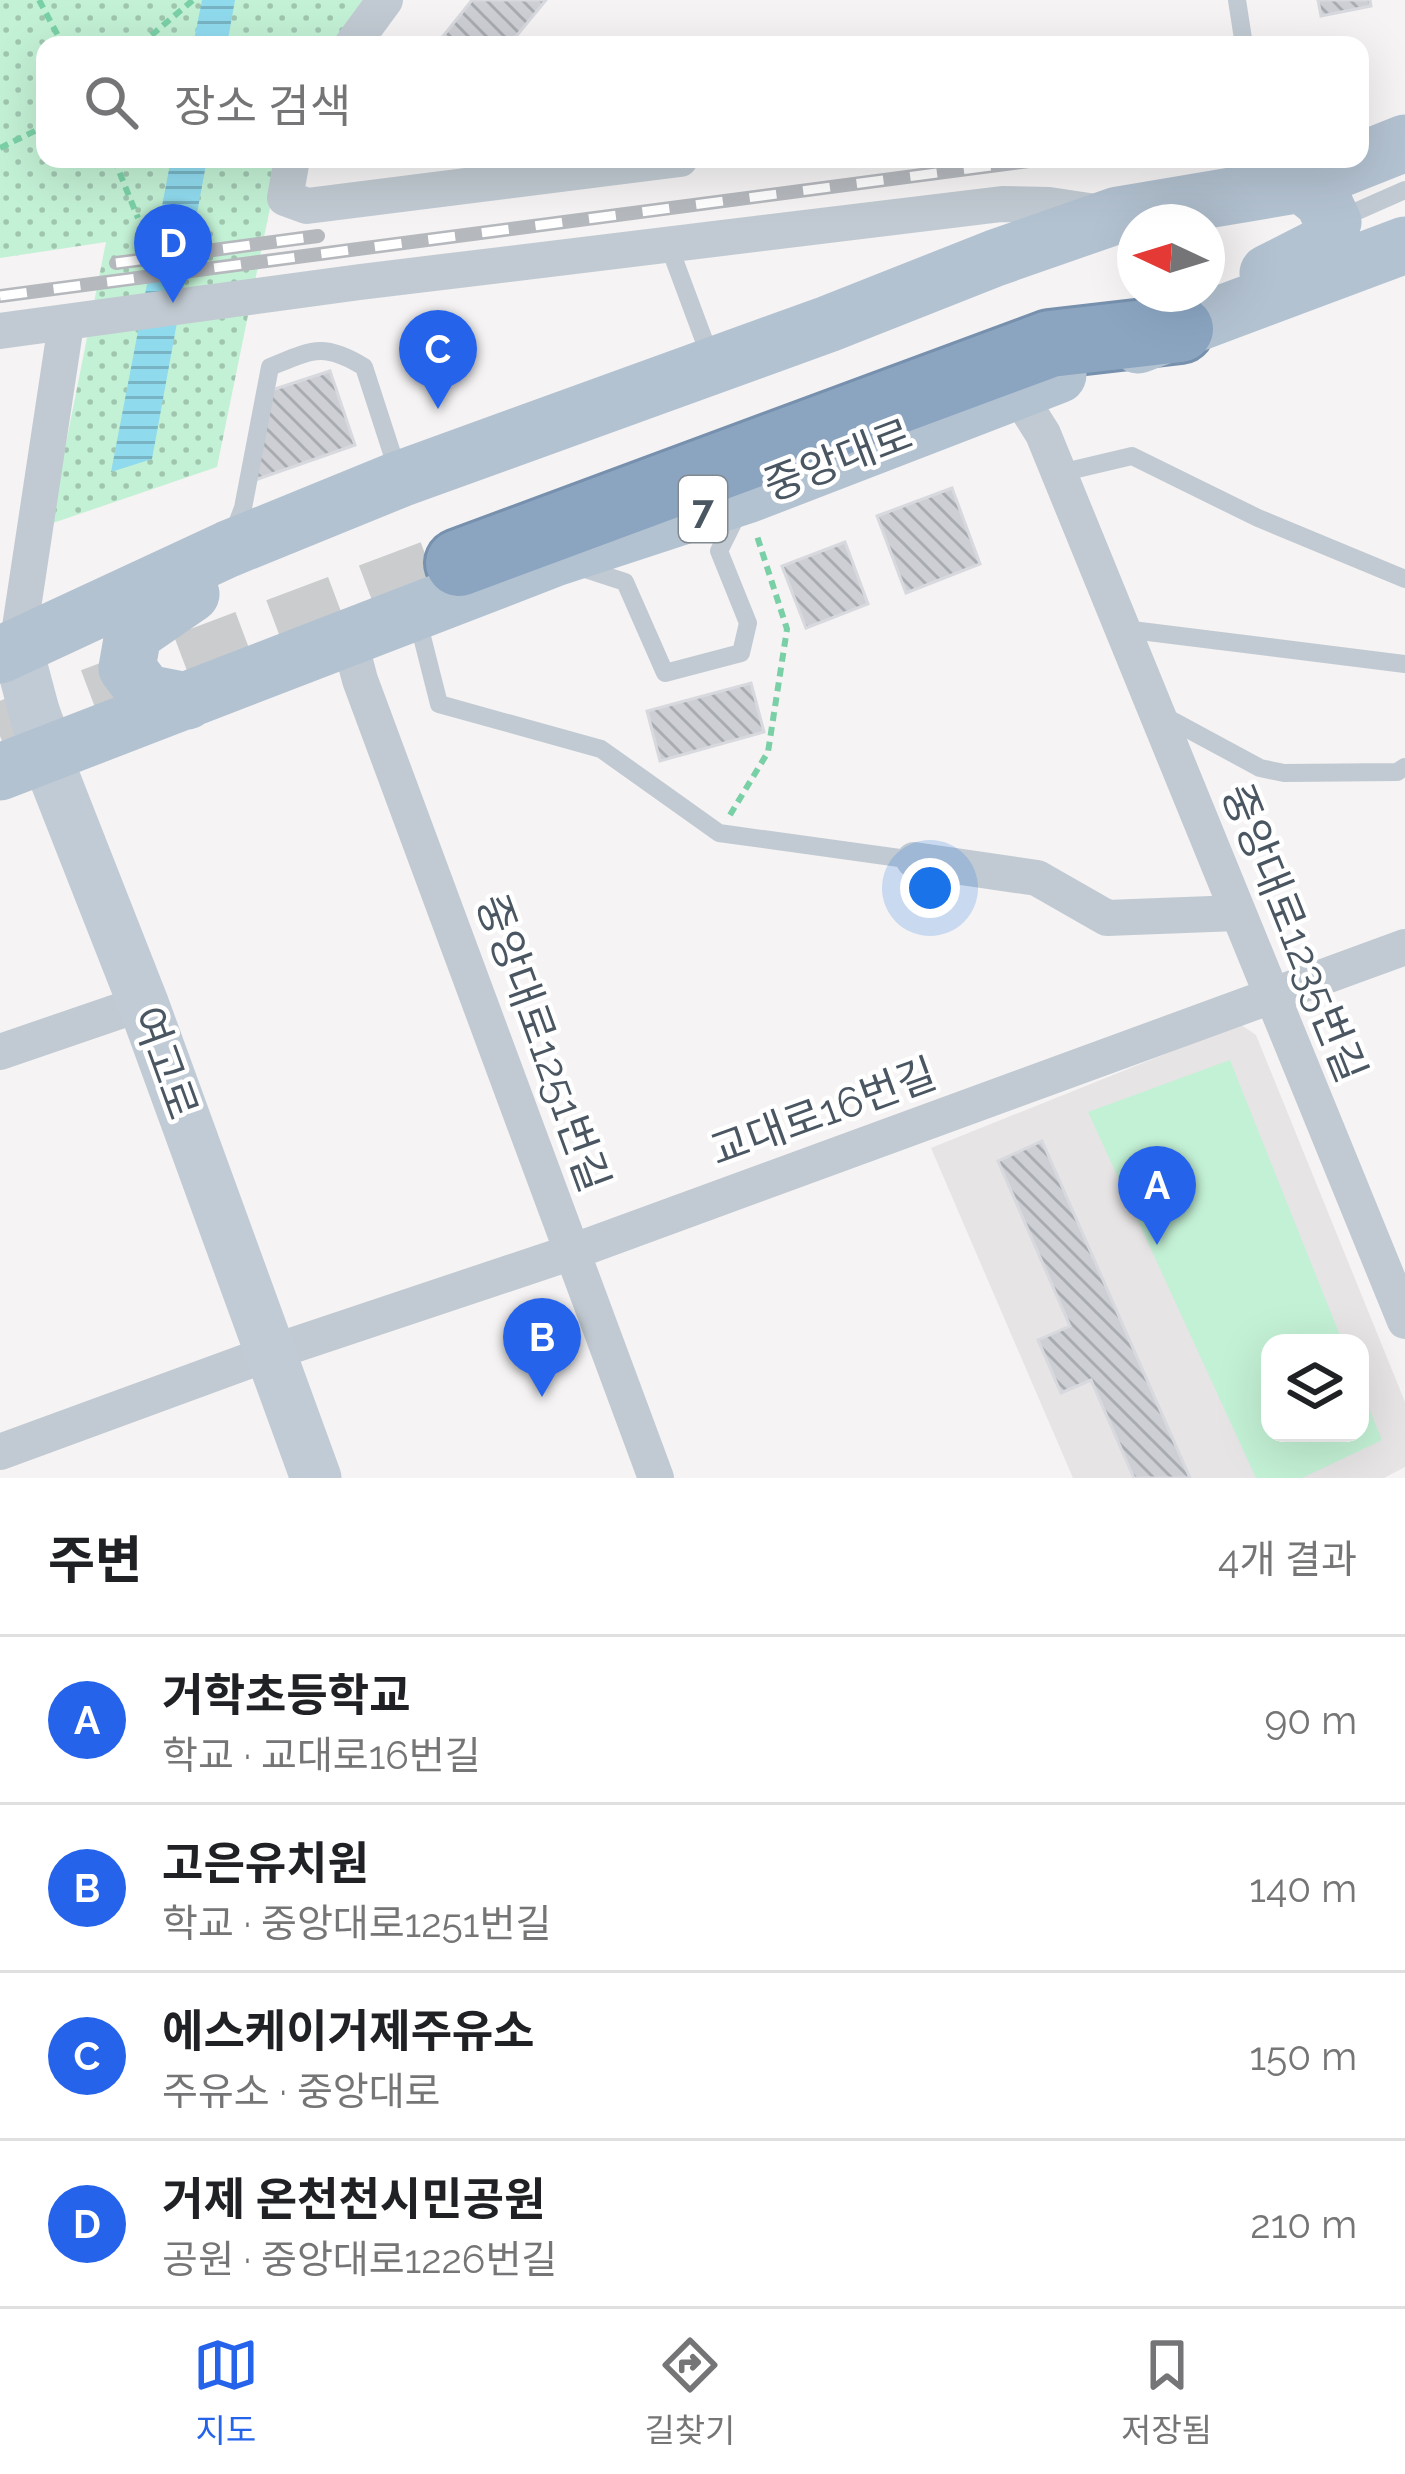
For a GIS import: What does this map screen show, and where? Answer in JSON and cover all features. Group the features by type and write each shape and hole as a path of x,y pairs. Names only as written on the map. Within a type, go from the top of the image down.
{"highway":[{"path":"459,563 1050,344 1180,328"}],"main road":[{"path":"1225,209 1317,203 1386,161"},
{"path":"1243,304 1270,270 1324,244 1317,203"},
{"path":"9,651 228,549 400,479 1117,215"},
{"name":"중앙대로","path":"23,764 555,558 747,495 1405,245"},
{"path":"187,701 146,693 127,668 133,634 199,588 228,549"},
{"name":"여고로","path":"9,651 23,764 143,1003 316,1478"}],"street":[{"path":"359,36 385,0"},
{"path":"290,168 285,198 308,206 609,168"},
{"path":"0,331 1002,204 1117,215"},
{"path":"9,651 66,324"},
{"name":"중앙대로1235번길","path":"1016,391 1060,473 1405,1321"},
{"name":"중앙대로1251번길","path":"349,638 656,1478"},
{"path":"914,860 1037,878 1107,918 1238,913"},
{"name":"교대로16번길","path":"0,1452 270,1353 572,1252 1405,947"},
{"path":"0,1052 143,1003"}],"lane":[{"path":"1237,0 1243,36"},
{"path":"669,246 712,363"},
{"path":"228,549 243,508 270,367 314,349 338,351 364,367 400,479"},
{"path":"1060,473 1132,456 1258,518 1405,579"},
{"path":"555,558 625,582 664,673 741,653 748,622 719,551 747,495"},
{"path":"416,612 439,704 601,749 719,833 914,860"},
{"path":"1122,629 1405,664"},
{"name":"중앙대로1235번길","path":"1156,712 1260,768 1285,773 1397,772 1405,767"}],"path":[{"path":"39,0 58,36"},
{"path":"151,36 193,0"},
{"path":"0,148 36,130"},
{"path":"118,168 138,218"},
{"path":"719,833 768,752 788,629 747,495"}],"shaded area":[{"path":"1240,1024 1256,1035 1405,1402 1405,1467 1384,1478 1073,1478 931,1148"}],"green space":[{"path":"0,0 365,0 342,36 36,36 36,168 278,168 217,467 50,524 106,242 0,258"},
{"path":"1230,1060 1339,1334 1261,1334 1261,1442 1369,1442 1369,1408 1382,1440 1302,1478 1256,1478 1088,1112"}],"water":[{"path":"202,0 235,0 229,36 195,36"},
{"path":"169,168 205,168 152,459 111,472"}],"building":[{"path":"472,0 546,0 516,36 443,36"},
{"path":"1318,0 1370,0 1371,6 1321,16"},
{"path":"330,371 355,445 255,480 272,390"},
{"path":"952,488 980,564 906,593 877,516"},
{"path":"845,542 868,604 806,628 782,566"},
{"path":"751,683 764,732 660,761 647,711"},
{"path":"1042,1141 1190,1478 1134,1478 1091,1380 1061,1393 1038,1340 1070,1326 998,1161"}],"tunnel":[{"path":"0,736 459,563"}],"railway":[{"path":"0,296 975,168"},
{"path":"116,263 318,236"}],"place":[{"name":"거제 온천천시민공원","path":"173,303"},
{"name":"에스케이거제주유소","path":"438,409"},
{"name":"거학초등학교","path":"1157,1245"},
{"name":"고은유치원","path":"542,1397"}]}
